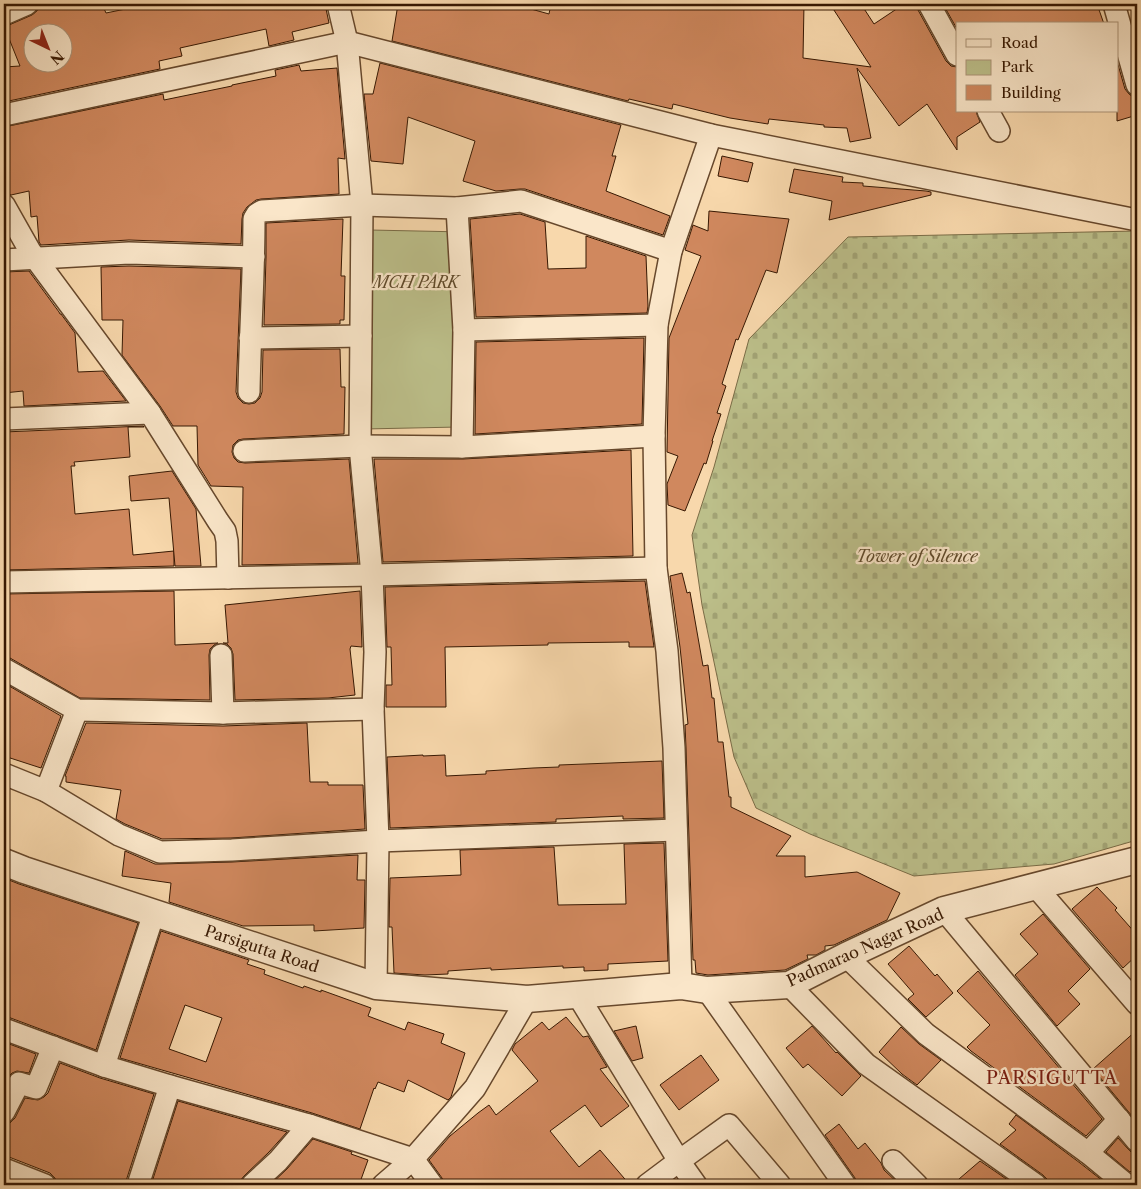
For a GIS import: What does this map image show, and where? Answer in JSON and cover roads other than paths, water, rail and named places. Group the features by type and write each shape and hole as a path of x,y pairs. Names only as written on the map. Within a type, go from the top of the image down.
{"street":[{"path":"4,14 27,4"},
{"path":"338,4 347,42 362,204 360,446 372,576 375,652 373,709 378,841 376,986"},
{"path":"929,4 956,53"},
{"path":"1114,4 1137,85"},
{"path":"4,114 347,42 711,135 1137,220"},
{"path":"989,112 999,132"},
{"path":"681,986 674,748 667,651 656,568 654,436 657,325 670,252 711,135"},
{"path":"249,392 254,219 262,211 362,204 457,208 521,201 670,252"},
{"path":"4,205 30,251 150,414 224,531 227,540 228,578"},
{"path":"457,208 464,330 462,447"},
{"path":"4,260 129,254 254,257"},
{"path":"464,330 657,325"},
{"path":"250,338 361,336"},
{"path":"4,419 150,414"},
{"path":"244,451 360,446 462,447 654,436"},
{"path":"4,582 372,576 656,568"},
{"path":"221,655 223,713"},
{"path":"4,669 77,710 223,713 373,709"},
{"path":"46,792 77,710"},
{"path":"4,774 46,792 119,834 160,852 232,850 378,841 676,830"},
{"name":"Padmarao Nagar Road","path":"527,998 681,986 707,990 789,985 944,910 1137,860"},
{"name":"Parsigutta Road","path":"4,862 376,986 527,998"},
{"path":"1036,887 1137,1004"},
{"path":"944,910 1137,1141"},
{"path":"104,1066 154,913"},
{"path":"846,956 926,1034 1088,1153 1127,1185"},
{"path":"789,985 866,1064 1036,1185"},
{"path":"707,990 845,1185"},
{"path":"577,994 679,1161 696,1185"},
{"path":"383,1185 413,1159 475,1088 527,998"},
{"path":"4,1029 104,1066 309,1125 413,1159 432,1185"},
{"path":"4,1112 19,1083 36,1088 53,1047"},
{"path":"138,1185 170,1086"},
{"path":"1088,1153 1119,1119"},
{"path":"252,1185 278,1161 309,1125"},
{"path":"647,1185 729,1125 780,1185"},
{"path":"892,1161 917,1185"},
{"path":"4,1169 45,1185"},
{"path":"1132,1185 1137,1180"}],"district":[{"name":"PARSIGUTTA","path":"1052,1078"}],"park label":[{"name":"MCH PARK","path":"416,282"},
{"name":"Tower of Silence","path":"917,556"}]}
